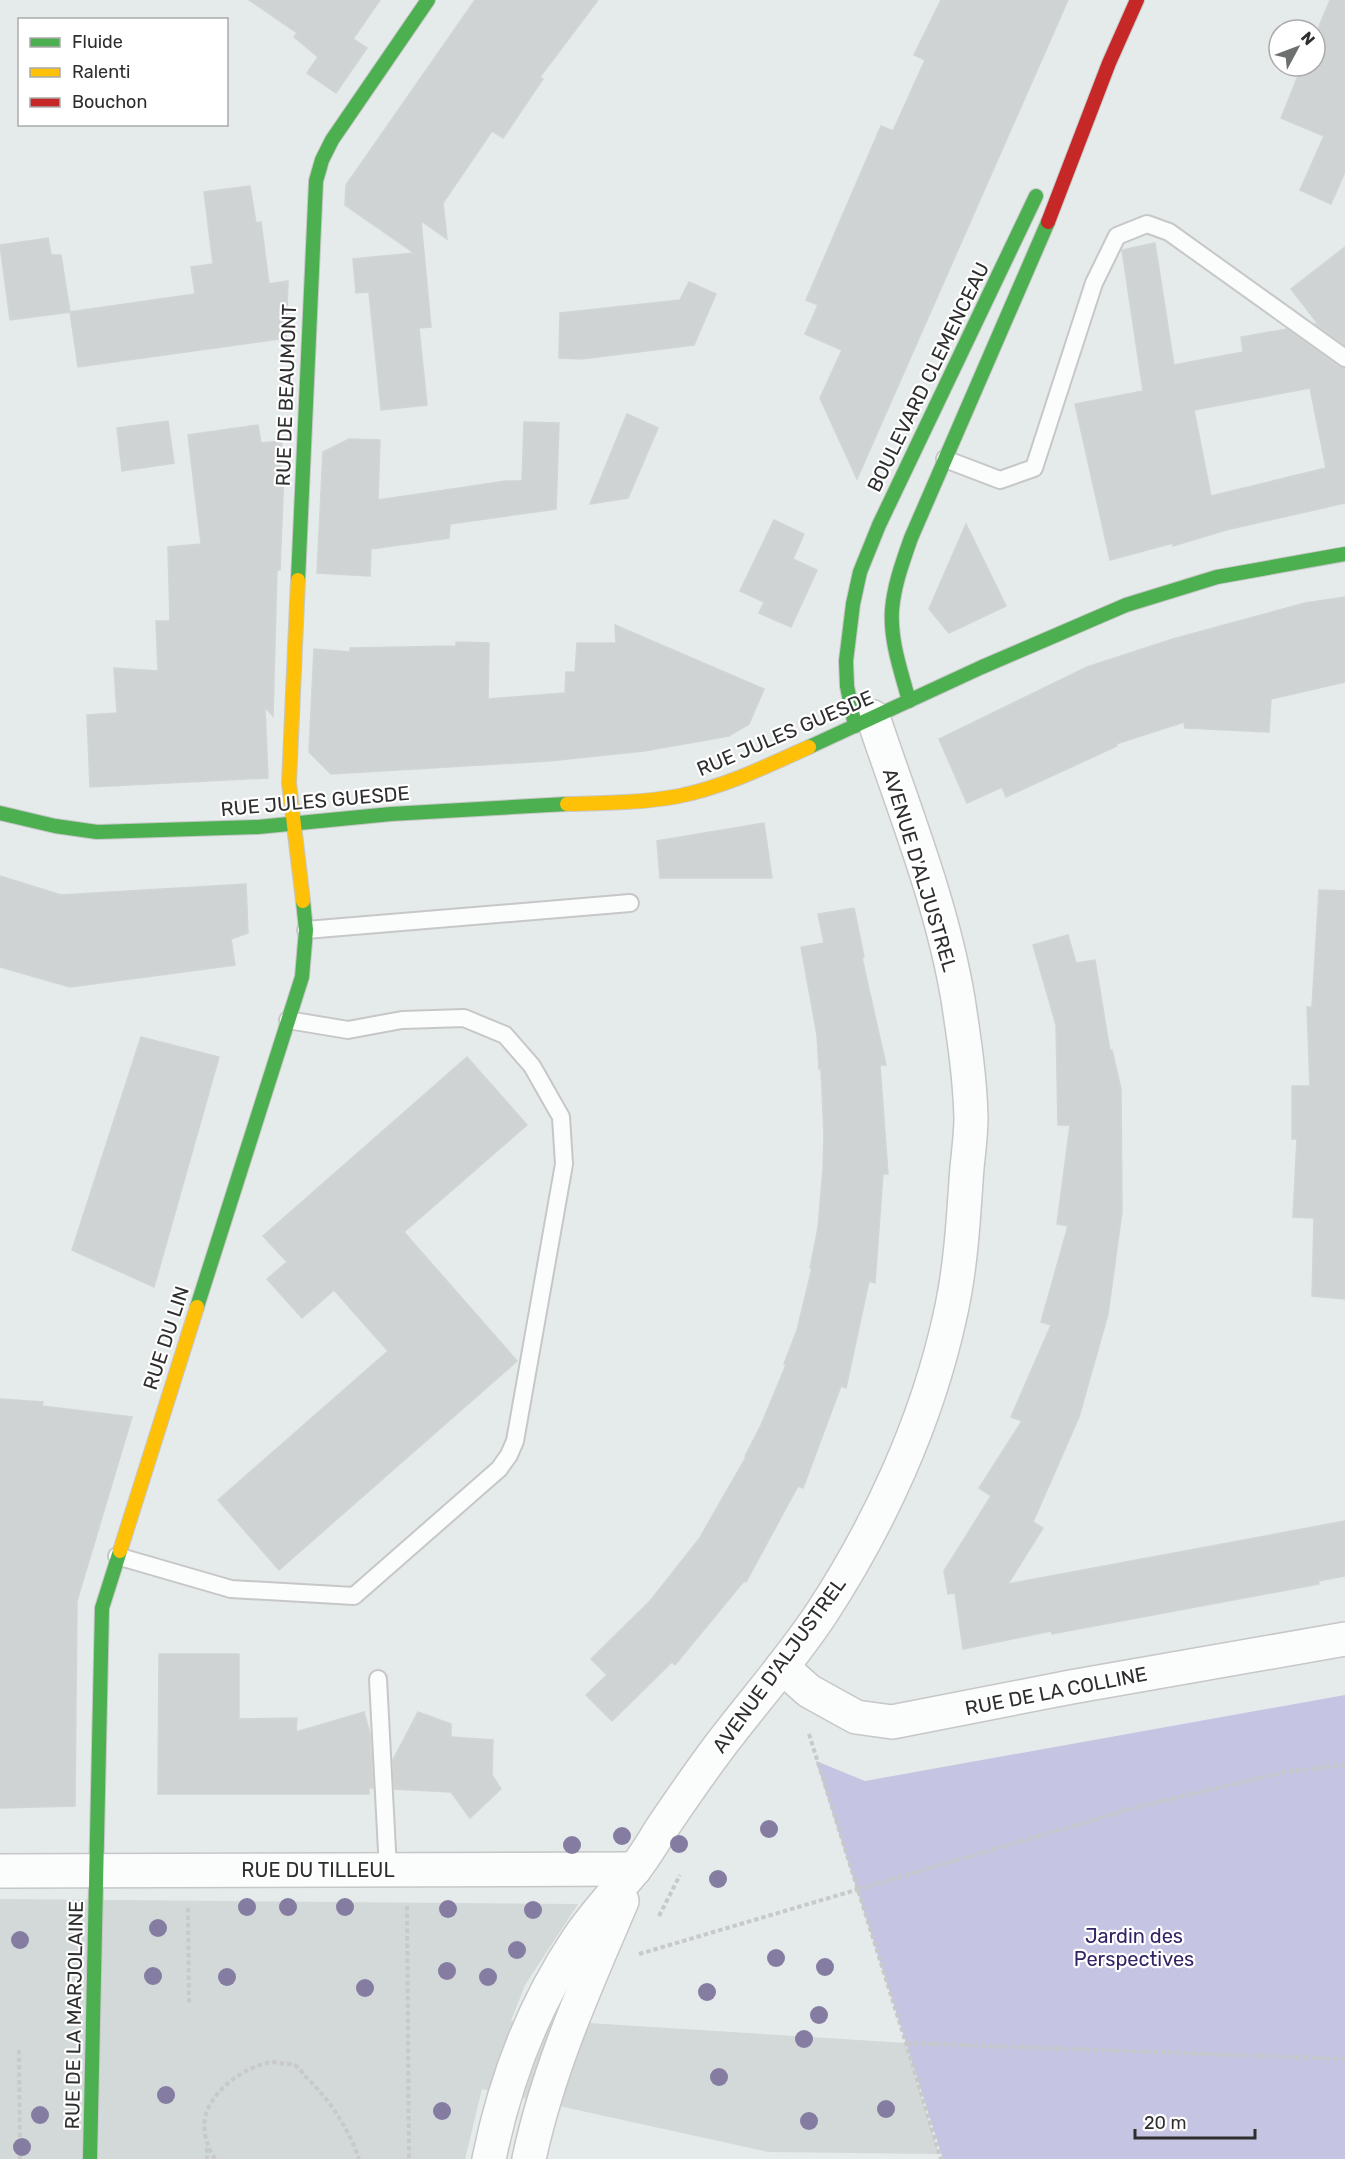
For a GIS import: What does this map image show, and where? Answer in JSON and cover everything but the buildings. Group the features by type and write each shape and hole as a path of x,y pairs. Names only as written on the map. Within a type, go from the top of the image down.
{"street":[{"name":"RUE DE BEAUMONT","path":"292,824 289,783 316,181 322,160 332,140 428,0"},
{"path":"909,701 896,643 892,611 897,580 911,538 1059,196 1109,63 1137,0"},
{"path":"1063,146 1109,63"},
{"name":"BOULEVARD CLEMENCEAU","path":"864,722 847,686 846,661 853,604 860,572 879,525 1040,187"},
{"name":"RUE JULES GUESDE","path":"0,813 55,826 97,832 258,827 478,808 624,803 678,796 706,789 762,768 1094,619 1175,589 1217,577 1345,554"},
{"name":"AVENUE D'ALJUSTREL","path":"489,2159 498,2117 513,2071 529,2026 554,1975 602,1906 635,1869 725,1738 821,1614 853,1561 885,1500 904,1458 931,1386 941,1350 950,1315 962,1234 971,1121 966,1058 957,997 943,932 864,722"},
{"name":"RUE DU LIN","path":"97,1871 102,1608 302,977 306,930 292,824"},
{"name":"RUE DE LA COLLINE","path":"782,1667 809,1691 856,1717 892,1722 1345,1639"},
{"name":"AVENUE D'ALJUSTREL","path":"530,2159 544,2103 567,2031 583,1988 635,1869"},
{"name":"RUE DU TILLEUL","path":"0,1871 635,1869"},
{"name":"RUE DE LA MARJOLAINE","path":"90,2159 97,1871"}],"lane":[{"path":"945,459 1000,480 1035,468 1094,283 1117,236 1147,224 1169,231 1345,358"},
{"path":"306,930 630,903"},
{"path":"117,1556 231,1589 354,1596 499,1469 515,1441 564,1164 561,1117 532,1066 505,1035 464,1018 402,1020 348,1030 288,1020"},
{"path":"378,1679 397,1870"}],"path":[{"path":"809,1691 800,1704 941,2159"},
{"path":"639,1953 1137,1807 1285,1772 1345,1765"},
{"path":"397,1870 409,2159"},
{"path":"188,1871 189,2005"},
{"path":"655,1923 682,1871"},
{"path":"636,1964 645,1943"},
{"path":"906,2043 1345,2059"},
{"path":"19,2050 20,2159"},
{"path":"207,2159 204,2130 207,2111 216,2096 245,2071 268,2062 295,2065 309,2079 322,2093 341,2121 352,2139 359,2159"},
{"path":"207,2147 215,2159"}],"green space":[{"name":"Jardin des Perspectives","path":"1345,1695 1345,2159 943,2159 816,1761 865,1781"}],"shaded area":[{"path":"0,1899 578,1904 525,1985 511,2021 589,2023 906,2043 939,2154 768,2152 482,2089 465,2159 0,2159"}],"traffic: fast":[{"path":"298,580 316,181 322,160 332,140 428,0"},
{"path":"855,726 847,686 846,661 853,604 860,572 879,525 1036,196"},
{"path":"909,701 897,656 892,622 899,573 911,538 1048,222"},
{"path":"809,747 982,667 1126,605 1217,577 1345,554"},
{"path":"0,813 55,826 97,832 258,827 391,814 567,804"},
{"path":"197,1307 302,977 306,930 303,901"},
{"path":"90,2159 102,1608 120,1551"}],"traffic: slow":[{"path":"298,580 289,783 303,901"},
{"path":"567,804 651,800 696,792 745,775 809,747"},
{"path":"120,1551 197,1307"}],"traffic: jam":[{"path":"1048,222 1109,63 1137,0"}]}
